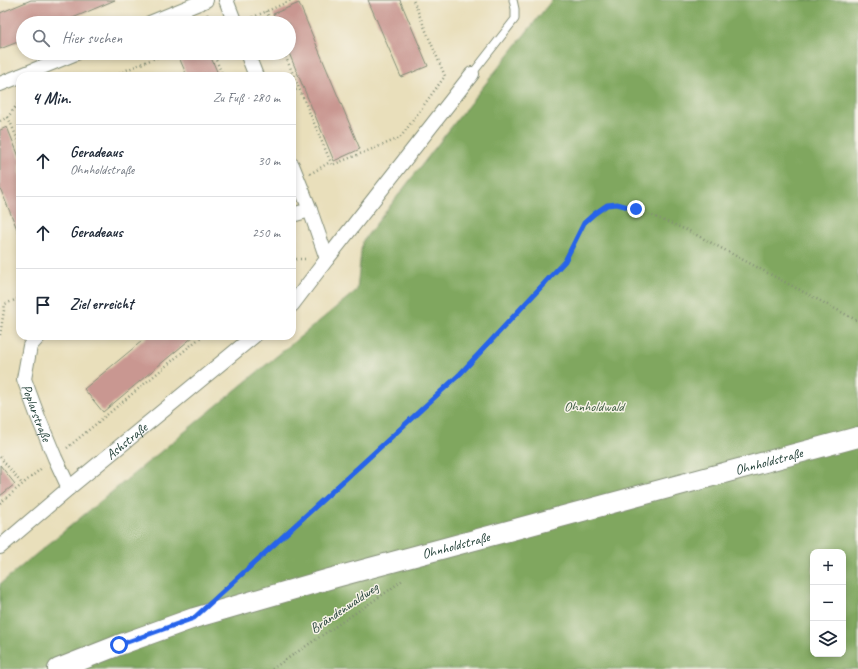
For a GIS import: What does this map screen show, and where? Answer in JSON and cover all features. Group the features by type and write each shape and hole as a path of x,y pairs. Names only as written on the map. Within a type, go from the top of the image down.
{"main road":[{"name":"Ohnholdstraße","path":"58,669 194,618 419,554 858,437"}],"street":[{"path":"167,16 206,0"},
{"path":"226,0 236,16"},
{"path":"30,72 59,60"},
{"path":"250,60 254,72"},
{"path":"296,300 472,74"},
{"path":"0,84 16,78"},
{"path":"296,175 327,259"},
{"path":"296,214 310,210"},
{"name":"Poplarstraße","path":"35,340 30,346 24,379 54,458 69,488"},
{"name":"Ashstraße","path":"0,547 69,488 249,340"}],"lane":[{"path":"472,74 515,19 516,9 513,0"}],"path":[{"path":"254,16 292,0"},
{"path":"296,81 332,166 400,138 445,76 413,0"},
{"path":"266,11 268,16"},
{"path":"122,72 150,60"},
{"path":"216,60 221,72"},
{"path":"287,60 292,72"},
{"path":"0,121 8,117 16,106"},
{"path":"8,117 16,136"},
{"path":"298,180 330,162"},
{"path":"222,592 460,374 565,261 584,223 607,205 617,204 636,209 689,231 858,321"},
{"path":"0,335 5,304 16,300"},
{"path":"0,503 197,340"},
{"path":"0,457 22,484"},
{"name":"Brändenwaldweg","path":"272,669 388,591 407,576 419,554"}],"green space":[{"name":"Ohnholdwald","path":"552,0 858,0 858,669 0,669 0,584 357,290 362,242"}],"building":[{"path":"31,0 115,0 77,16 16,16 16,43 0,49 0,13"},
{"path":"368,0 400,0 428,66 401,77"},
{"path":"299,3 360,149 334,161 292,60 296,60 296,16 274,16 273,14"},
{"path":"180,60 212,60 217,72 185,72"},
{"path":"7,127 16,149 16,226 0,188 0,130"},
{"path":"143,340 189,340 103,412 84,389"},
{"path":"0,465 15,484 0,496"}],"route":[{"path":"119,645 194,618 460,374 565,261 584,223 607,205 617,204 636,209"}]}
